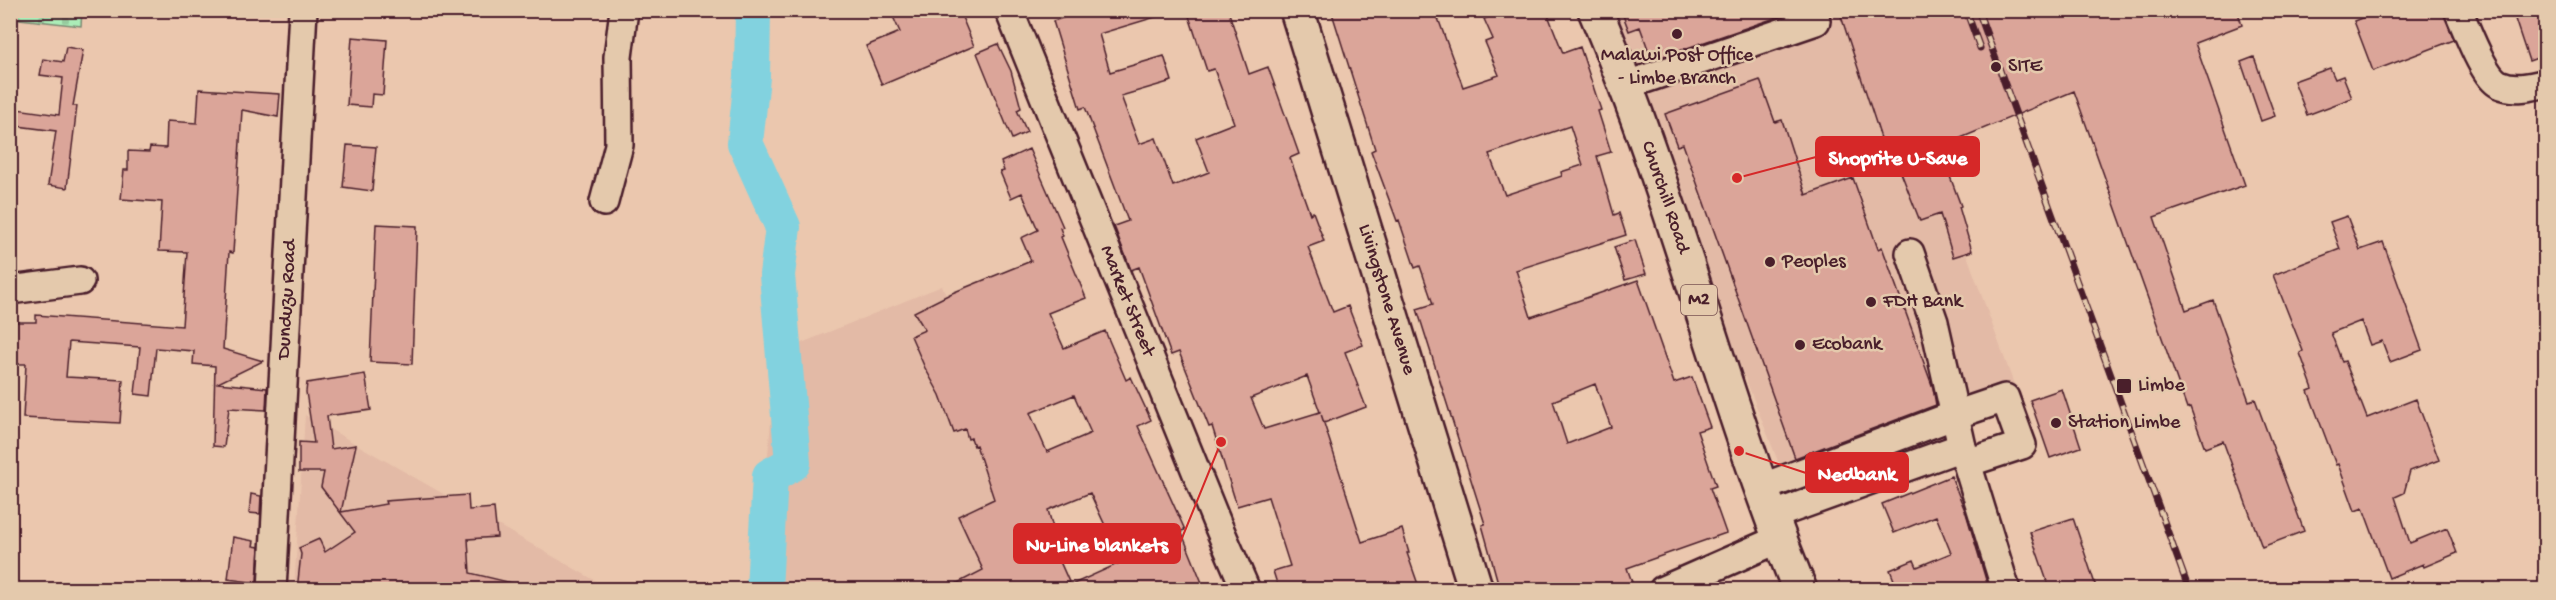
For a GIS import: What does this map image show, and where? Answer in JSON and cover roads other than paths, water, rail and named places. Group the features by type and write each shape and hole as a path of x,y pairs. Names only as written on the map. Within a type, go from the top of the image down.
{"highway":[{"name":"Livingstone Avenue","path":"1297,10 1476,590"},
{"name":"Churchill Road","path":"1595,10 1627,85 1771,514 1800,590"}],"street":[{"name":"Dunduzu Road","path":"272,590 303,10"},
{"path":"604,202 619,145 618,57 624,10"},
{"name":"Market Street","path":"1009,10 1198,479 1246,590"},
{"path":"1627,85 1815,21 1814,10"},
{"path":"2458,10 2485,67 2497,83 2516,88 2546,83"},
{"path":"1910,253 1934,322 1964,455 2006,590"},
{"path":"10,290 80,281"},
{"path":"1663,590 1771,514 1866,448 2005,398 2022,445 1964,455 1876,478 1771,514"},
{"path":"1866,448 1876,478"}],"waterway":[{"path":"753,10 752,77 745,143 783,227 777,275 793,463 770,476 764,590"}],"railway":[{"path":"1966,10 1980,48"},
{"path":"1978,10 2189,590"}],"place":[{"name":"Malawi Post Office - Limbe Branch","path":"1677,34"},
{"name":"SITE","path":"1996,67"},
{"name":"Shoprite U-Save","path":"1737,178"},
{"name":"Peoples","path":"1770,262"},
{"name":"FDH Bank","path":"1871,302"},
{"name":"Ecobank","path":"1800,345"},
{"name":"Limbe","path":"2124,386"},
{"name":"Station Limbe","path":"2056,423"},
{"name":"Nu-Line blankets","path":"1221,442"},
{"name":"Nedbank","path":"1739,451"}]}
